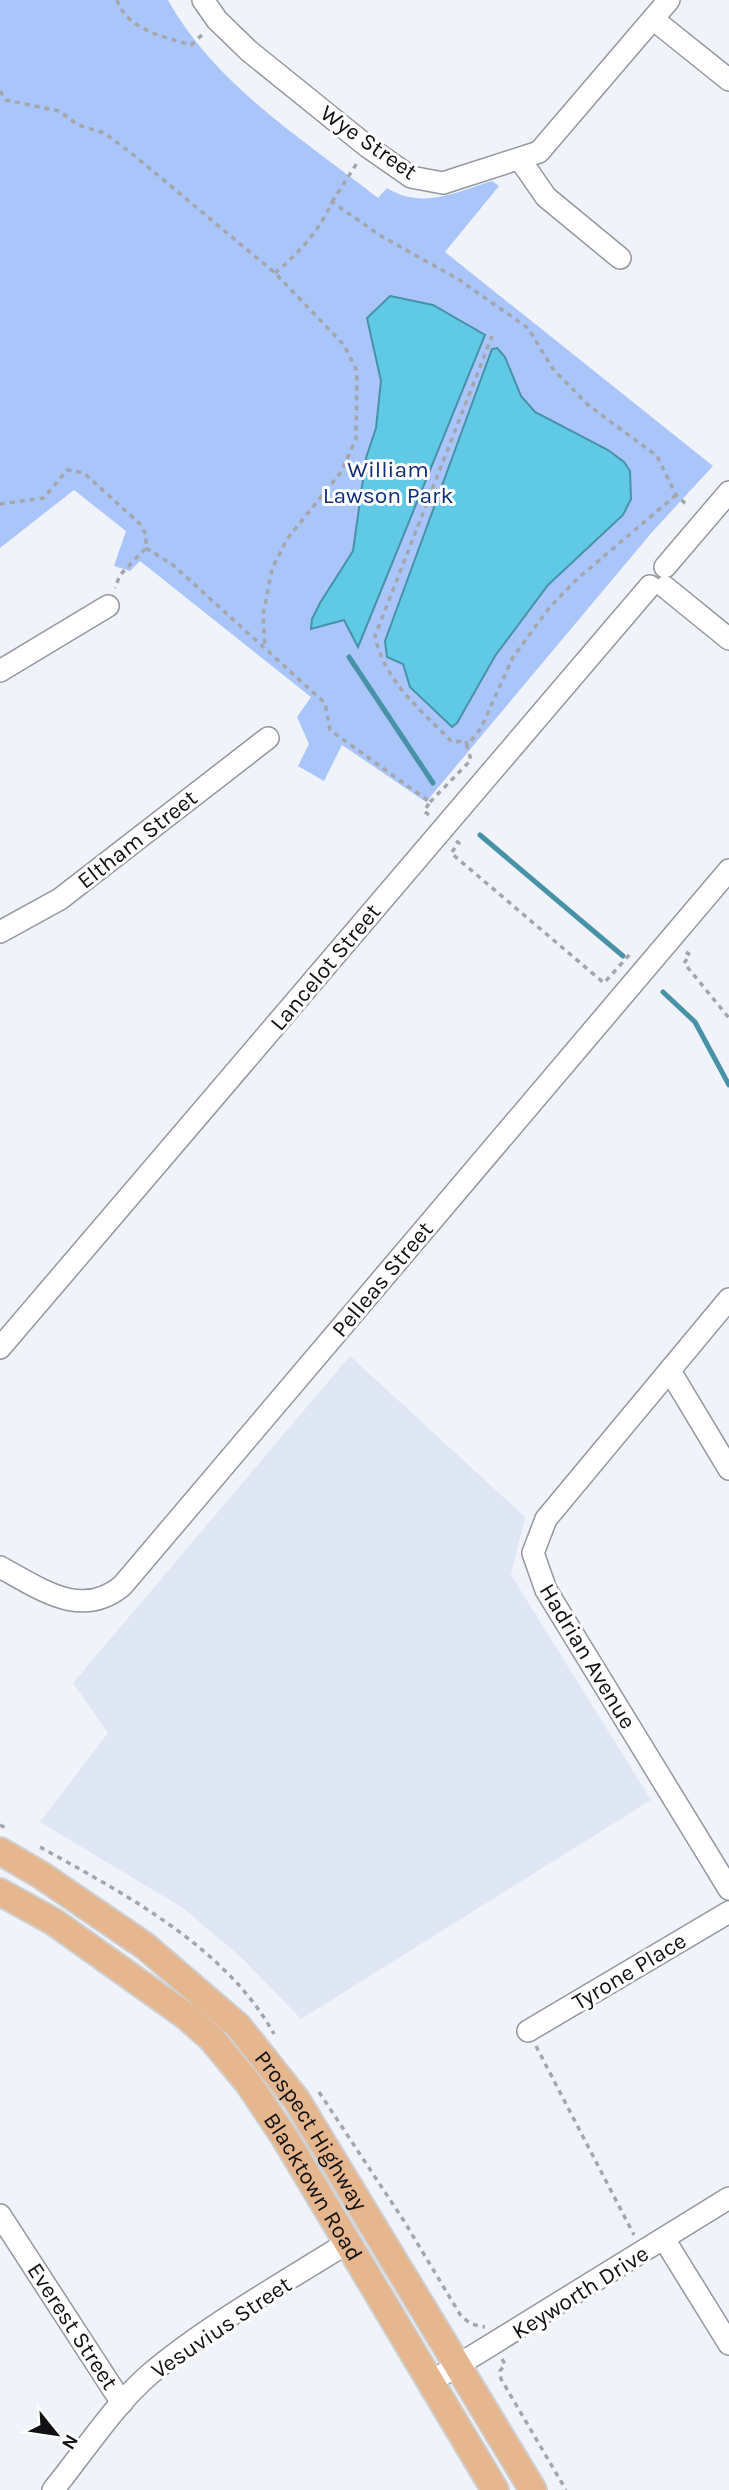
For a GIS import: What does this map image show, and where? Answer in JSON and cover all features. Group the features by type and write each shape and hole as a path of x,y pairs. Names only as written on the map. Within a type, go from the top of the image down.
{"main road":[{"name":"Prospect Highway","path":"0,1852 41,1875 145,1946 238,2026 296,2099 533,2490"},
{"name":"Blacktown Road","path":"0,1892 86,1944 186,2016 211,2038 249,2084 495,2490"}],"street":[{"name":"Wye Street","path":"203,0 217,20 250,51 368,147 411,177 434,183 443,183 521,160 549,144 669,0"},
{"path":"653,19 729,80"},
{"path":"521,160 546,197 620,258"},
{"name":"Lancelot Street","path":"0,1348 660,580 729,492"},
{"path":"660,580 729,639"},
{"path":"0,671 108,607"},
{"name":"Eltham Street","path":"0,932 60,899 268,738"},
{"name":"Pelleas Street","path":"0,1567 69,1602 103,1599 122,1586 729,870"},
{"name":"Hadrian Avenue","path":"729,1299 546,1519 533,1553 546,1590 729,1889"},
{"path":"670,1371 729,1469"},
{"name":"Tyrone Place","path":"528,2031 729,1912"},
{"name":"Keyworth Drive","path":"429,2383 459,2367 729,2198"},
{"name":"Everest Street","path":"0,2215 122,2403"},
{"path":"664,2239 729,2344"},
{"name":"Vesuvius Street","path":"53,2490 122,2403 148,2376 176,2354 347,2243"}],"path":[{"path":"117,0 128,16 144,29 191,45 217,20"},
{"path":"0,91 6,100 59,111 78,125 104,133 275,273 344,345 357,371 356,439 341,472 287,539 272,569 263,615 265,648"},
{"path":"275,273 325,218 332,202 368,147"},
{"path":"332,202 381,236 458,279 528,328 553,369 588,405 657,456 676,495 688,506"},
{"path":"424,811 471,760 466,741 452,742 393,680 380,660 375,636 492,336"},
{"path":"0,504 44,498 67,470 84,473 140,524 146,535 146,548 120,575 108,607"},
{"path":"467,746 481,728 513,657 550,607 577,579 676,495"},
{"path":"146,548 173,565 326,703 330,730 430,802"},
{"path":"459,843 451,853 604,983 637,946"},
{"path":"690,955 684,964 729,1018"},
{"path":"528,2031 643,2252"},
{"path":"505,2364 500,2371 500,2379 566,2490"}],"shaded area":[{"path":"390,296 433,305 485,335 358,647 344,620 311,629 312,619 320,603 353,551 366,458 376,428 381,381 367,318"},
{"path":"497,348 505,357 521,396 535,412 608,450 624,462 630,471 631,499 623,515 548,585 495,656 457,723 452,727 410,687 403,664 387,657 385,641 492,349"},
{"path":"350,1356 525,1517 511,1575 651,1800 301,2019 242,1958 183,1908 40,1822 108,1733 73,1683"}],"green space":[{"name":"William Lawson Park","path":"0,0 168,0 187,30 235,84 262,109 378,198 387,188 413,198 426,198 452,194 492,181 499,186 445,252 713,466 653,531 426,802 342,745 324,781 298,766 309,744 297,717 311,697 140,561 130,571 114,566 126,531 74,490 0,548"}],"waterway":[{"path":"349,657 433,783"},
{"path":"480,835 623,956"},
{"path":"663,992 695,1022 729,1085"}]}
